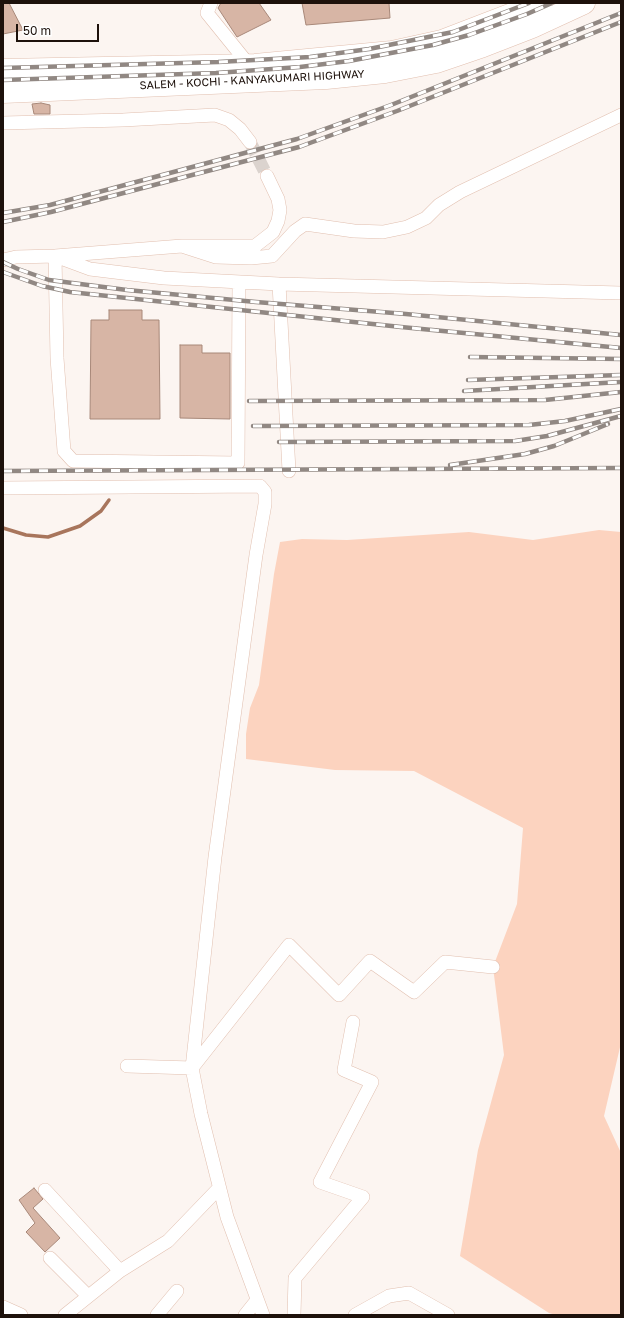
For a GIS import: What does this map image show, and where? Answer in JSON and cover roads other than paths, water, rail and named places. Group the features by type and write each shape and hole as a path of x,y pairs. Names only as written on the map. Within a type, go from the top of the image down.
{"highway":[{"name":"SALEM - KOCHI - KANYAKUMARI HIGHWAY","path":"3,70 249,65 392,52 442,41 541,3"},
{"name":"SALEM - KOCHI - KANYAKUMARI HIGHWAY","path":"3,92 319,78 384,72 436,62 483,46 532,27 584,3"}],"street":[{"path":"211,3 207,13 249,65"},
{"path":"182,246 216,257 251,258 272,256 295,231 305,224 383,232 407,227 426,218 439,205 460,192 621,115"},
{"path":"3,123 215,116 229,120 240,129 250,142"},
{"path":"3,260 16,257 55,256 182,246 255,246 273,232 278,222 280,210 278,198 267,176"},
{"path":"55,256 57,358 64,450 73,461 238,463 239,282"},
{"path":"55,256 90,269 164,278 279,284 621,293"},
{"path":"279,284 289,471"},
{"path":"3,488 260,486 265,492 265,504 256,555 215,857 192,1068 201,1114 227,1217 263,1315"},
{"path":"192,1068 289,945 339,995 370,961 414,992 445,962 493,967"},
{"path":"294,1315 295,1278 363,1197 320,1182 372,1082 344,1070 353,1022"},
{"path":"128,1066 192,1068"},
{"path":"65,1315 120,1271 168,1241 219,1188"},
{"path":"45,1190 120,1271"},
{"path":"50,1258 88,1296"},
{"path":"157,1315 178,1291"},
{"path":"355,1315 389,1296 409,1293 448,1315"},
{"path":"245,1315 257,1300"},
{"path":"3,1307 21,1315"}],"waterway":[{"path":"3,528 26,535 48,537 80,526 101,511 109,500"}],"tunnel":[{"path":"250,142 267,176"}],"railway":[{"path":"3,68 218,62 310,57 369,49 453,32 529,3"},
{"path":"3,80 216,73 300,67 349,61 433,45 469,35 527,14 552,3"},
{"path":"3,213 50,205 297,139 391,105 621,13"},
{"path":"3,222 51,212 299,147 397,111 621,22"},
{"path":"3,262 49,280 127,290 406,314 621,335"},
{"path":"3,272 42,286 70,292 401,327 621,348"},
{"path":"470,357 621,359"},
{"path":"468,380 621,375"},
{"path":"464,391 621,382"},
{"path":"249,401 545,400 621,392"},
{"path":"253,426 529,425 565,421 621,409"},
{"path":"279,442 515,441 547,436 621,416"},
{"path":"450,465 525,454 554,446 608,424"},
{"path":"3,471 621,468"}]}
